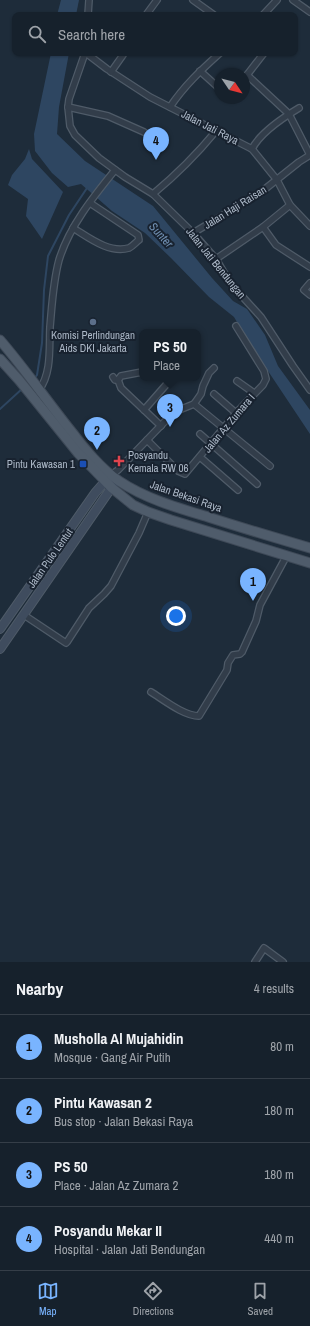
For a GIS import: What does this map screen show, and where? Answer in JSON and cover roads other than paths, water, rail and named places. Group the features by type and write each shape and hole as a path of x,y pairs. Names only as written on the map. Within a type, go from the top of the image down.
{"main road":[{"name":"Jalan Bekasi Raya","path":"0,340 16,359 22,377"},
{"name":"Jalan Bekasi Raya","path":"0,359 36,390 78,453 113,479 150,498 168,505 310,548"},
{"name":"Jalan Bekasi Raya","path":"113,479 133,505 148,512 310,563"}],"street":[{"path":"88,12 89,0"},
{"path":"148,12 157,0"},
{"path":"193,0 210,12"},
{"path":"266,12 277,0"},
{"path":"294,0 310,12"},
{"name":"Jalan Jati Bendungan","path":"84,56 69,99 68,107 70,126 75,135 114,171 153,194 193,233 216,259 231,284 261,317 310,390"},
{"name":"Jalan Jati Raya","path":"89,56 150,98 252,149 277,180 290,205 310,226"},
{"path":"111,72 122,56"},
{"path":"170,107 180,92 217,56"},
{"path":"250,72 262,56"},
{"path":"200,71 214,84"},
{"path":"250,80 289,114 310,155"},
{"path":"68,107 108,116 144,132"},
{"path":"252,149 258,139 289,114 299,108"},
{"path":"153,194 172,178 195,155 216,131"},
{"name":"Jalan Haji Raisan","path":"193,233 260,193 310,155"},
{"path":"36,390 45,380 56,275 59,260 73,228 114,171"},
{"path":"73,228 108,247 119,249 128,248 139,240 138,235 91,201"},
{"path":"216,259 263,227 290,205"},
{"path":"263,227 276,245 310,267"},
{"path":"309,284 304,290 310,295"},
{"name":"Jalan Az Zumara I","path":"147,440 172,466 184,475 200,458 236,413 263,385 266,377 264,371 236,326"},
{"path":"113,479 173,412 194,404 201,394 203,386 214,368"},
{"path":"139,373 121,376 115,379 121,388 161,426"},
{"path":"144,410 169,381"},
{"path":"237,381 254,393"},
{"path":"214,394 236,413"},
{"path":"194,404 270,466"},
{"path":"200,434 257,484"},
{"path":"200,458 238,490"},
{"name":"Jalan Pulo Lentut","path":"0,649 113,479"},
{"name":"Jalan Pulo Lentut","path":"0,629 96,493 113,479"},
{"path":"24,615 66,643 89,608 111,586 139,533 148,512"},
{"path":"151,692 178,709 198,716 227,670 228,663 233,655 240,654 242,652 256,620 260,605 287,556"},
{"path":"255,962 264,948 283,962"}],"water":[{"path":"61,0 79,0 77,12 58,12"},
{"name":"Sunter","path":"50,56 68,56 59,107 57,134 85,161 153,206 212,278 233,301 247,309 265,335 278,366 310,410 310,434 250,344 234,317 209,297 145,233 112,211 81,184 68,187 52,173 35,151 34,134"},
{"path":"29,149 32,159 63,192 42,239 26,216 28,199 8,185 12,175 25,159"}],"waterway":[{"path":"34,379 37,375 42,343 44,290 48,256 69,215 87,188"},
{"path":"0,409 23,388"}],"place":[{"name":"Posyandu Mekar II","path":"156,160"},
{"name":"Komisi Perlindungan Aids DKI Jakarta","path":"93,322"},
{"name":"PS 50","path":"170,427"},
{"name":"Pintu Kawasan 2","path":"97,450"},
{"name":"Posyandu Kemala RW 06","path":"119,461"},
{"name":"Pintu Kawasan 1","path":"83,464"},
{"name":"Musholla Al Mujahidin","path":"253,601"}]}
